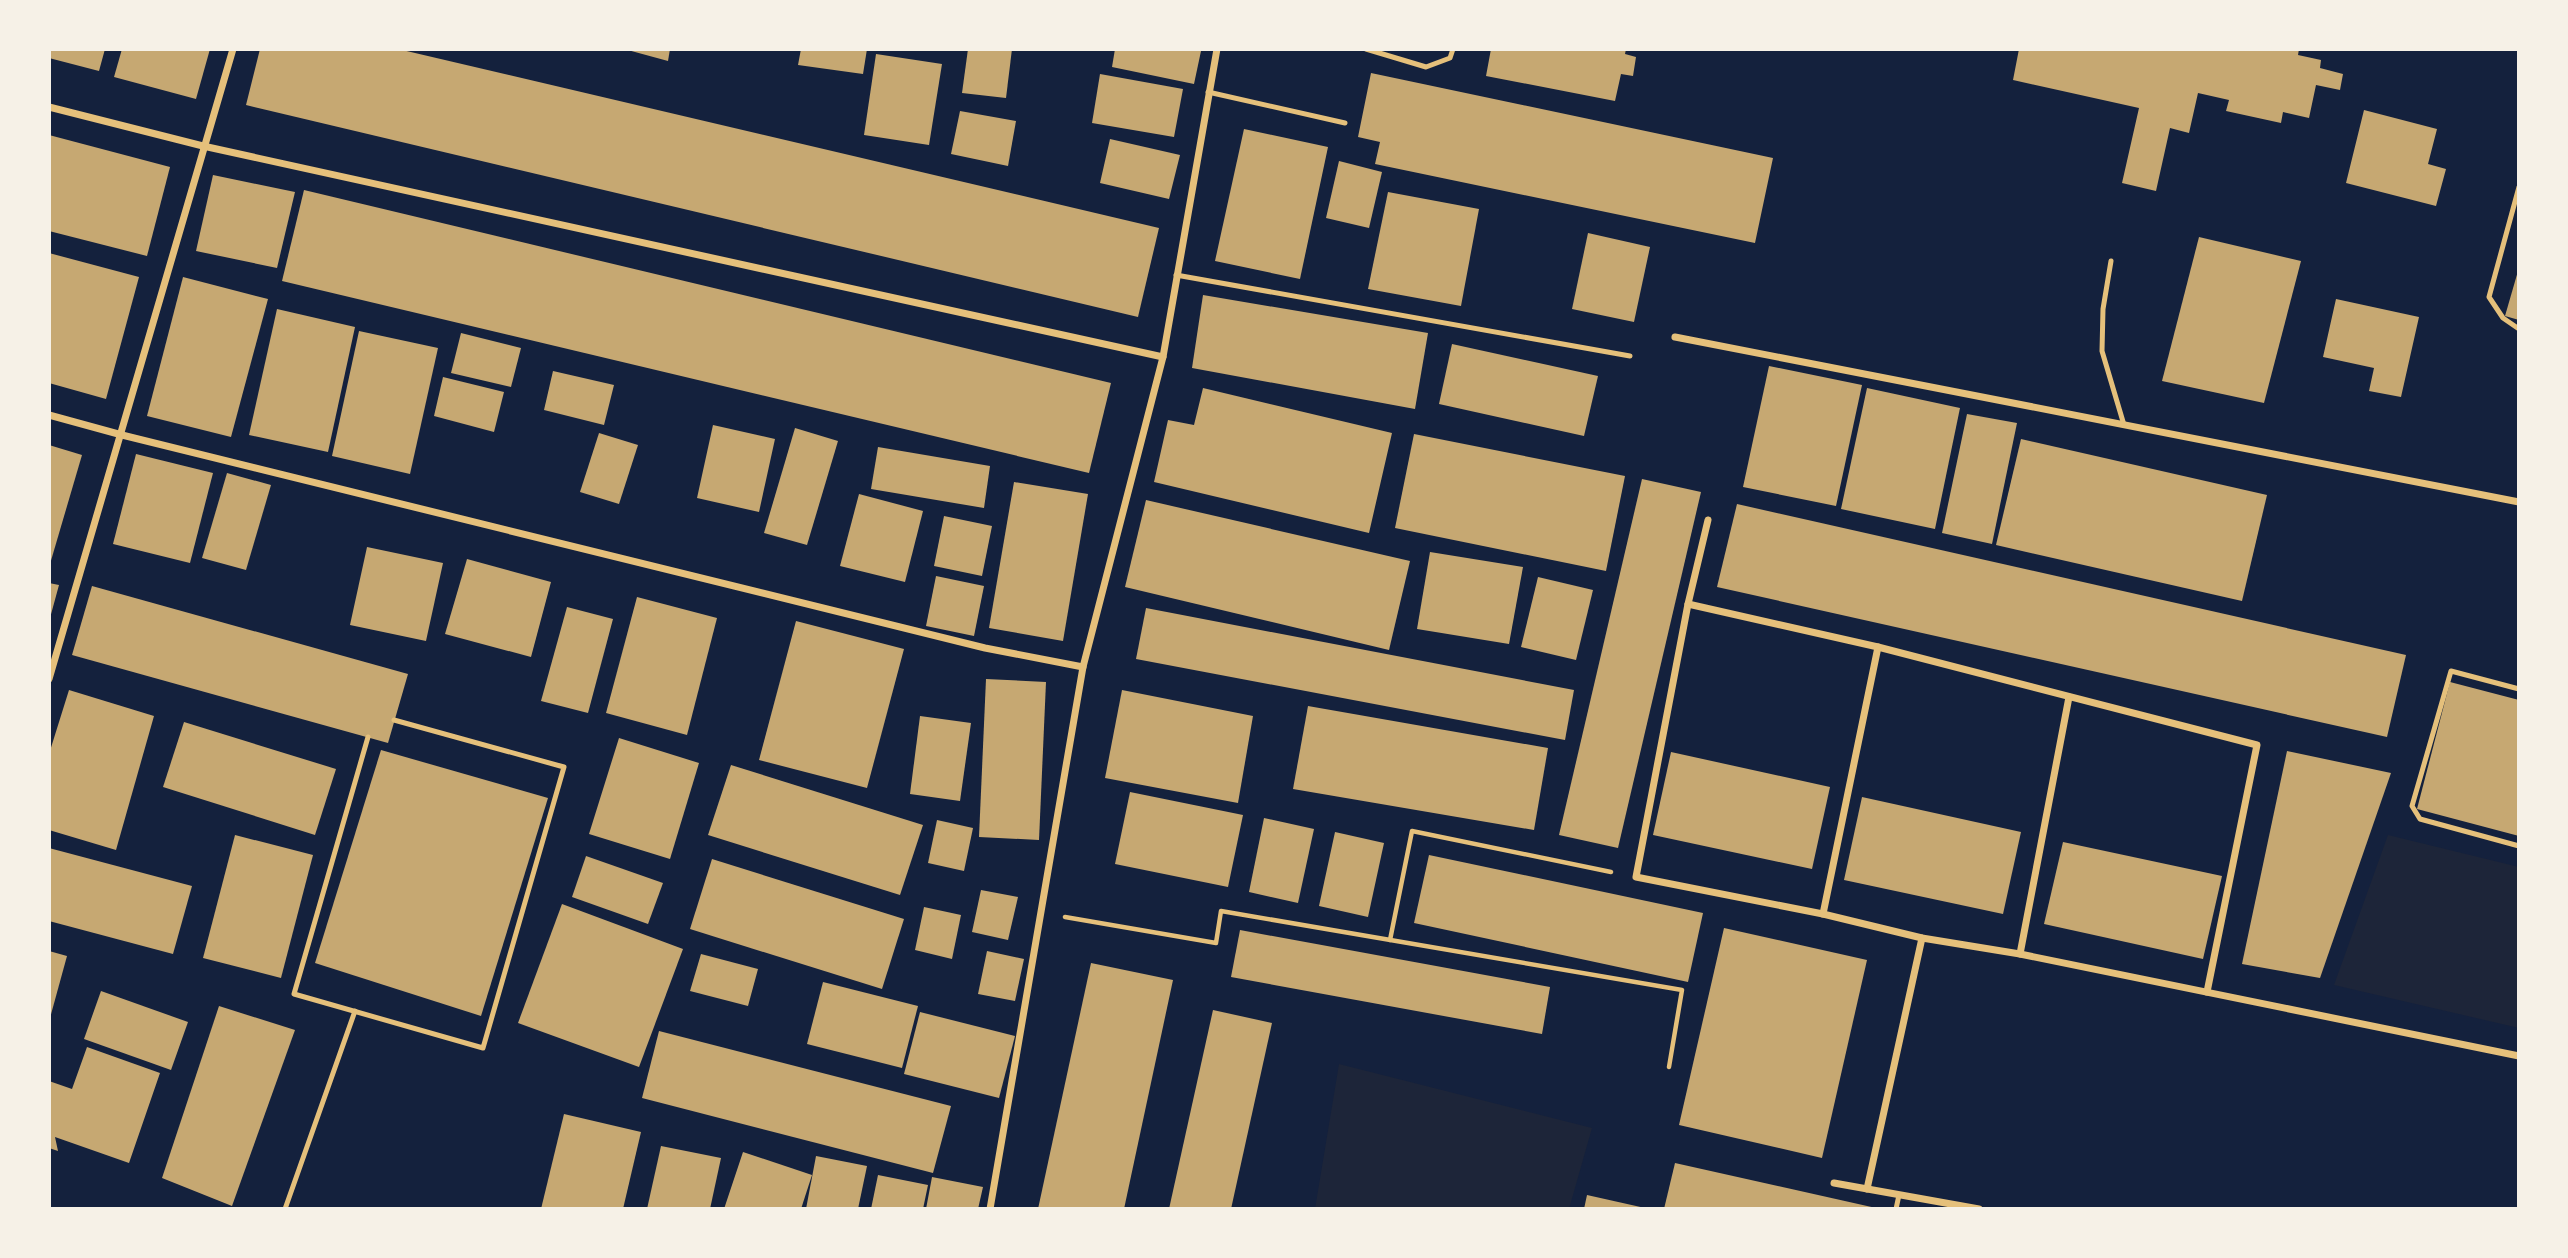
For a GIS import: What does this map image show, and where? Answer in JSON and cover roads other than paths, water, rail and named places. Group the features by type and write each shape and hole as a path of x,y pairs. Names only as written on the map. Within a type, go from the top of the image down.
{"street":[{"path":"49,679 233,49"},
{"path":"990,1209 1083,667 1163,357 1217,49"},
{"path":"49,107 203,146 1163,357"},
{"path":"1675,337 2519,502"},
{"path":"49,415 985,648 1083,667"},
{"path":"1708,520 1688,604 1636,877 1823,914 1922,938 2020,954 2519,1056"},
{"path":"1688,604 1878,647 2257,745 2207,992"},
{"path":"1823,914 1878,647"},
{"path":"2020,954 2069,696"},
{"path":"1867,1189 1922,938"},
{"path":"1834,1183 1979,1209"}],"lane":[{"path":"1366,49 1426,67 1450,58 1453,49"},
{"path":"1208,92 1345,123"},
{"path":"2519,187 2489,297 2503,318 2519,329"},
{"path":"2111,261 2104,309 2102,351 2124,425"},
{"path":"1176,275 1630,356"},
{"path":"2519,689 2451,671 2412,806 2420,819 2519,846"},
{"path":"368,737 294,994 483,1048 564,767 394,720"},
{"path":"285,1209 355,1011"},
{"path":"1896,1209 1899,1195"}]}
